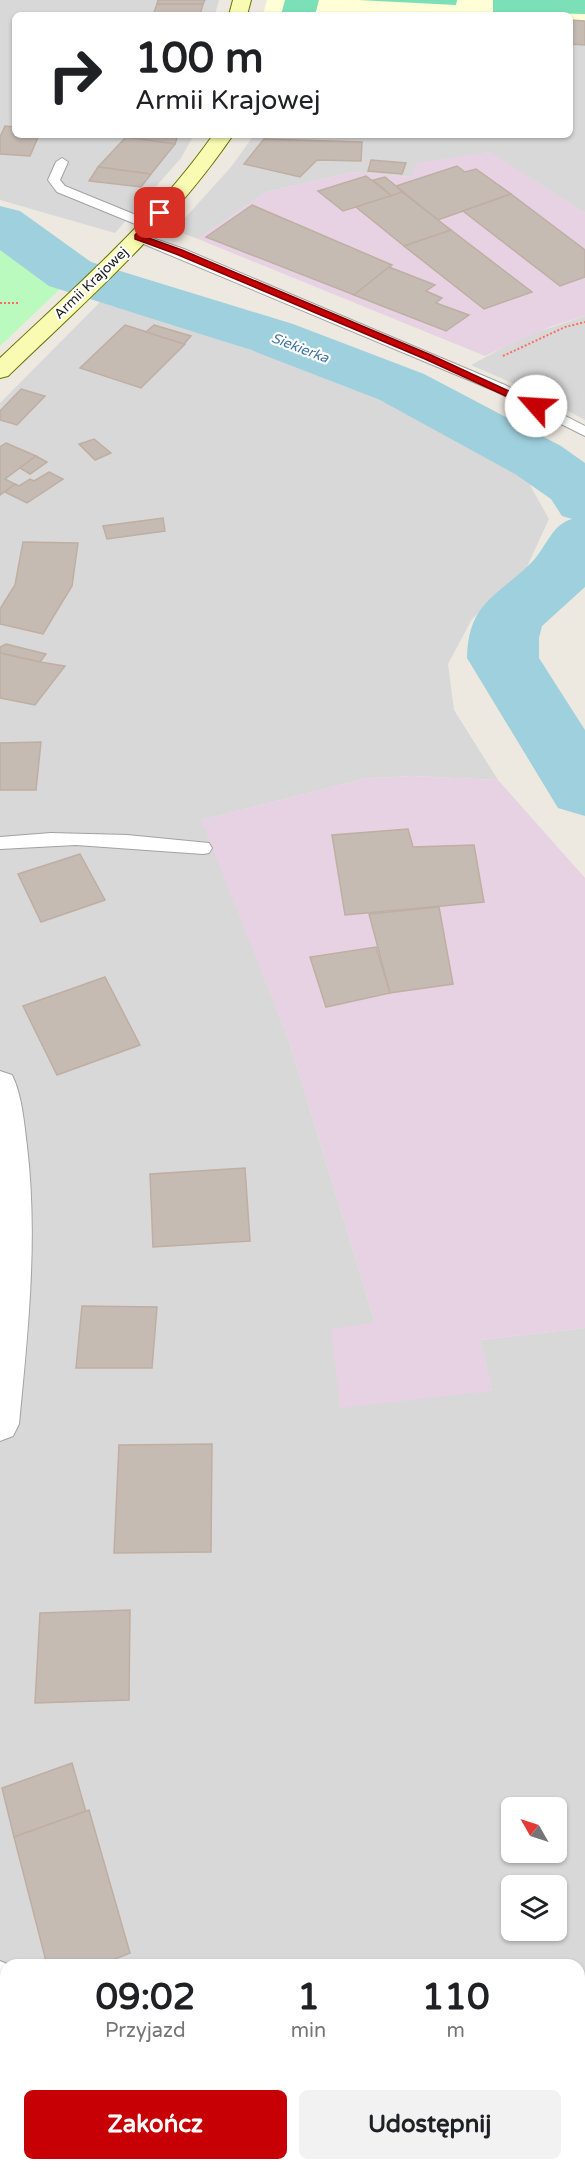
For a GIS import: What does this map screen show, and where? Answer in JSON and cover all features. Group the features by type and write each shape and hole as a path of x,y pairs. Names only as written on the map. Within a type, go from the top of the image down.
{"main road":[{"name":"Armii Krajowej","path":"0,371 143,231 205,163 221,138"}],"street":[{"path":"0,1084 8,1119 14,1183 13,1298 0,1424"}],"lane":[{"path":"62,162 54,180 61,189 179,252 472,375 585,432"},
{"path":"0,843 61,838 111,838 203,848"}],"path":[{"path":"472,375 496,360 565,327 585,321"}],"shaded area":[{"path":"0,0 219,0 216,12 12,12 12,138 192,138 181,158 115,233 0,200"},
{"path":"267,0 585,0 585,45 573,44 573,12 264,12"},
{"path":"573,44 585,45 585,213 489,152 412,177 354,172 266,192 198,239 174,230 231,167 252,138 573,138"},
{"path":"490,152 585,213 585,316 552,326 485,356 198,239 266,192 354,172 412,177 416,163"},
{"path":"102,300 268,356 395,406 525,476 549,519 525,571 472,619 448,664 454,710 498,780 413,776 368,778 202,820 289,1041 375,1322 492,1391 480,1340 585,1328 585,1959 0,1959 0,403"},
{"path":"585,316 585,420 535,393 471,365 523,337"},
{"path":"413,776 498,780 585,878 585,1328 480,1340 492,1391 340,1408 331,1329 375,1322 289,1041 201,820 368,778"}],"green space":[{"path":"285,0 319,0 316,12 282,12"},
{"path":"358,0 457,0 456,5"},
{"path":"493,0 585,0 585,14 493,12"},
{"path":"0,246 61,288 0,346"}],"building":[{"path":"158,0 205,0 203,4 157,4"},
{"path":"157,4 203,4 201,12 154,12"},
{"path":"573,20 585,21 585,45 573,44"},
{"path":"5,126 12,127 12,138 38,138 30,156 0,154 0,137"},
{"path":"125,138 175,144 151,174 98,167"},
{"path":"133,138 177,138 175,144"},
{"path":"264,139 362,142 361,161 317,160 300,177 244,164"},
{"path":"371,160 406,163 402,174 368,171"},
{"path":"457,166 465,172 476,169 511,194 438,220 396,186"},
{"path":"98,167 151,174 141,187 89,181"},
{"path":"366,176 392,196 343,211 318,191"},
{"path":"385,177 402,192 392,196 373,180"},
{"path":"402,192 451,230 404,246 356,207"},
{"path":"511,194 585,250 585,277 560,286 463,211"},
{"path":"252,205 392,265 354,295 206,237"},
{"path":"451,230 532,292 484,309 404,246"},
{"path":"389,267 435,285 426,291 442,298 436,303 469,315 446,331 354,295"},
{"path":"125,325 185,344 141,388 80,368"},
{"path":"154,325 191,336 184,344 146,332"},
{"path":"21,389 45,396 17,425 0,420 0,411"},
{"path":"94,439 111,453 95,460 79,444"},
{"path":"6,443 36,456 5,479 15,484 0,495 0,447"},
{"path":"36,456 47,462 30,474 20,468"},
{"path":"49,472 63,479 27,503 5,492 15,484 19,486 30,479 34,481"},
{"path":"163,518 165,531 107,539 103,526"},
{"path":"23,542 78,543 72,586 43,634 0,624 0,609 15,585"},
{"path":"6,644 46,654 40,662 0,653 0,647"},
{"path":"0,653 65,666 35,705 0,698"},
{"path":"41,742 36,790 0,790 0,743"},
{"path":"408,829 413,847 474,845 484,902 345,915 332,835"},
{"path":"80,854 105,900 41,922 18,874"},
{"path":"439,907 453,984 390,993 369,914"},
{"path":"376,947 390,993 326,1007 310,957"},
{"path":"105,977 140,1045 57,1075 23,1006"},
{"path":"245,1168 250,1241 153,1247 150,1174"},
{"path":"82,1306 157,1307 152,1368 76,1368"},
{"path":"212,1444 211,1552 114,1553 119,1445"},
{"path":"130,1610 129,1700 35,1703 40,1613"},
{"path":"72,1763 86,1812 14,1837 2,1788"},
{"path":"89,1810 130,1953 115,1959 45,1959 14,1837"}],"waterway":[{"name":"Siekierka","path":"0,223 70,274 272,337 402,387 538,460 578,488 585,502"},
{"name":"Siekierka","path":"585,537 557,577 516,611 508,623 503,638 503,658 517,684 585,789"}],"route":[{"path":"160,213 138,237 179,252 428,357 536,406"}]}
